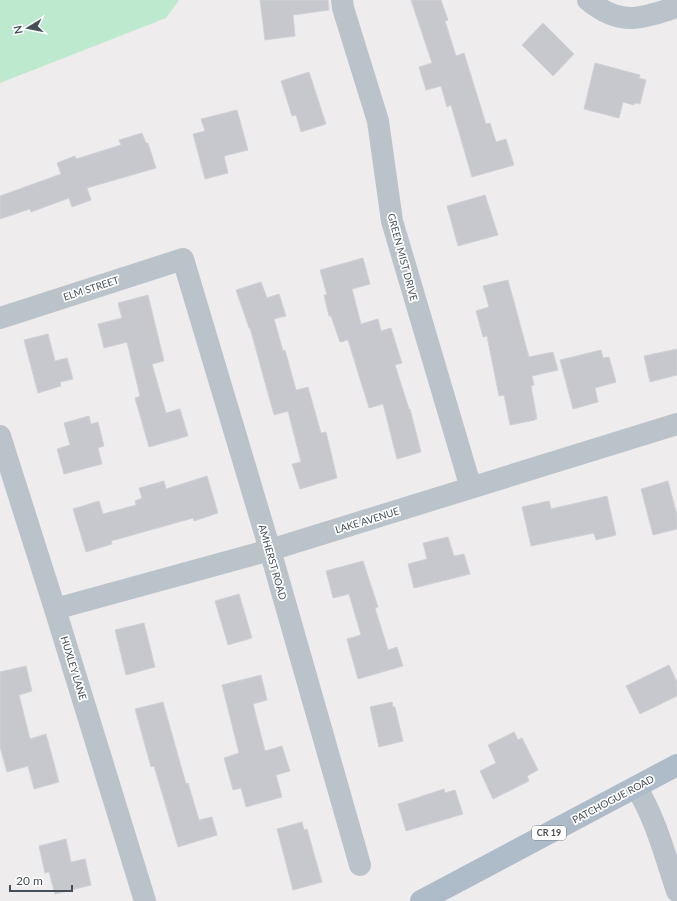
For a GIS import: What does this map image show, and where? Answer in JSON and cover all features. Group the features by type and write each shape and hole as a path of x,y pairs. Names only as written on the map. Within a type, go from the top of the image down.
{"main road":[{"name":"PATCHOGUE ROAD","path":"421,901 677,765"}],"street":[{"name":"GREEN MIST DRIVE","path":"342,0 343,8 378,122 392,221 471,488"},
{"path":"588,0 600,9 614,15 631,18 677,8"},
{"name":"ELM STREET","path":"0,318 183,259"},
{"name":"AMHERST ROAD","path":"183,259 270,550 360,865"},
{"name":"LAKE AVENUE","path":"55,609 270,550 677,424"},
{"name":"HUXLEY LANE","path":"0,436 146,901"},
{"path":"636,787 647,806 669,836 677,891"}],"green space":[{"path":"0,0 179,0 166,18 0,83"}],"building":[{"path":"260,0 328,0 329,10 293,15 295,36 265,40"},
{"path":"411,0 441,0 448,20 445,21 456,56 464,53 486,124 490,123 496,142 506,139 514,165 472,177 451,105 447,107 441,86 426,90 419,67 432,63"},
{"path":"543,23 574,54 553,76 522,45"},
{"path":"595,63 640,75 639,78 646,80 640,104 635,103 634,105 623,102 619,118 584,109"},
{"path":"309,72 326,124 301,132 296,115 292,116 281,81"},
{"path":"237,110 248,150 224,156 228,173 205,179 193,134 205,131 201,119"},
{"path":"142,133 146,143 148,143 156,168 87,188 91,200 72,207 69,198 31,212 30,209 0,219 0,196 61,174 57,163 75,156 76,159 121,145 119,140"},
{"path":"485,195 498,235 458,246 447,206"},
{"path":"363,258 370,284 352,289 361,324 378,319 381,331 391,328 402,363 395,365 410,409 421,452 397,459 383,404 369,408 348,340 340,342 331,316 329,316 324,295 327,295 320,270"},
{"path":"508,280 529,357 553,352 558,370 532,376 534,385 531,386 537,419 510,425 504,395 499,396 487,336 483,337 476,311 489,307 483,286"},
{"path":"261,282 267,298 279,294 286,316 274,319 283,351 285,350 296,390 308,387 321,433 326,432 337,478 300,489 292,464 301,462 288,411 274,415 250,328 236,290"},
{"path":"148,295 164,361 152,364 166,413 180,409 188,436 149,447 135,398 140,396 127,342 104,348 98,324 122,318 118,303"},
{"path":"48,334 55,361 67,358 73,379 60,382 61,386 38,393 24,340"},
{"path":"677,349 677,375 650,382 644,356"},
{"path":"601,350 603,358 609,357 616,382 595,388 598,402 573,409 560,360"},
{"path":"89,416 91,424 98,422 104,446 98,448 102,464 64,474 57,449 70,445 64,423"},
{"path":"207,476 218,513 194,521 193,518 111,541 112,544 86,552 73,509 99,501 103,514 136,505 135,501 142,498 139,488 164,481 166,489"},
{"path":"668,481 677,515 677,529 653,535 641,489"},
{"path":"607,496 616,535 596,540 594,533 531,546 522,507 549,501 551,509"},
{"path":"448,537 454,556 464,554 470,574 414,588 408,564 427,559 423,543"},
{"path":"363,561 378,607 375,608 388,650 397,647 403,666 358,679 347,639 361,635 349,594 333,598 326,571"},
{"path":"239,594 252,638 228,645 215,601"},
{"path":"144,623 155,667 126,675 115,630"},
{"path":"669,665 677,682 677,696 640,714 626,686"},
{"path":"26,666 32,691 19,695 30,739 46,734 59,782 34,789 28,766 7,772 0,747 0,672"},
{"path":"261,675 267,700 253,704 265,751 282,746 290,771 276,775 282,797 246,807 241,788 233,790 224,758 239,753 222,685"},
{"path":"163,702 186,784 188,783 199,820 212,817 217,835 178,847 154,766 151,767 135,709"},
{"path":"392,702 393,707 395,707 403,741 379,747 370,707"},
{"path":"514,732 518,740 522,738 538,770 527,776 529,781 493,799 480,771 496,763 488,745"},
{"path":"444,789 445,793 455,790 463,814 406,831 398,804"},
{"path":"302,822 304,830 307,829 322,882 293,890 277,829"},
{"path":"66,839 71,862 85,859 91,885 55,894 49,872 45,873 39,846"}]}
